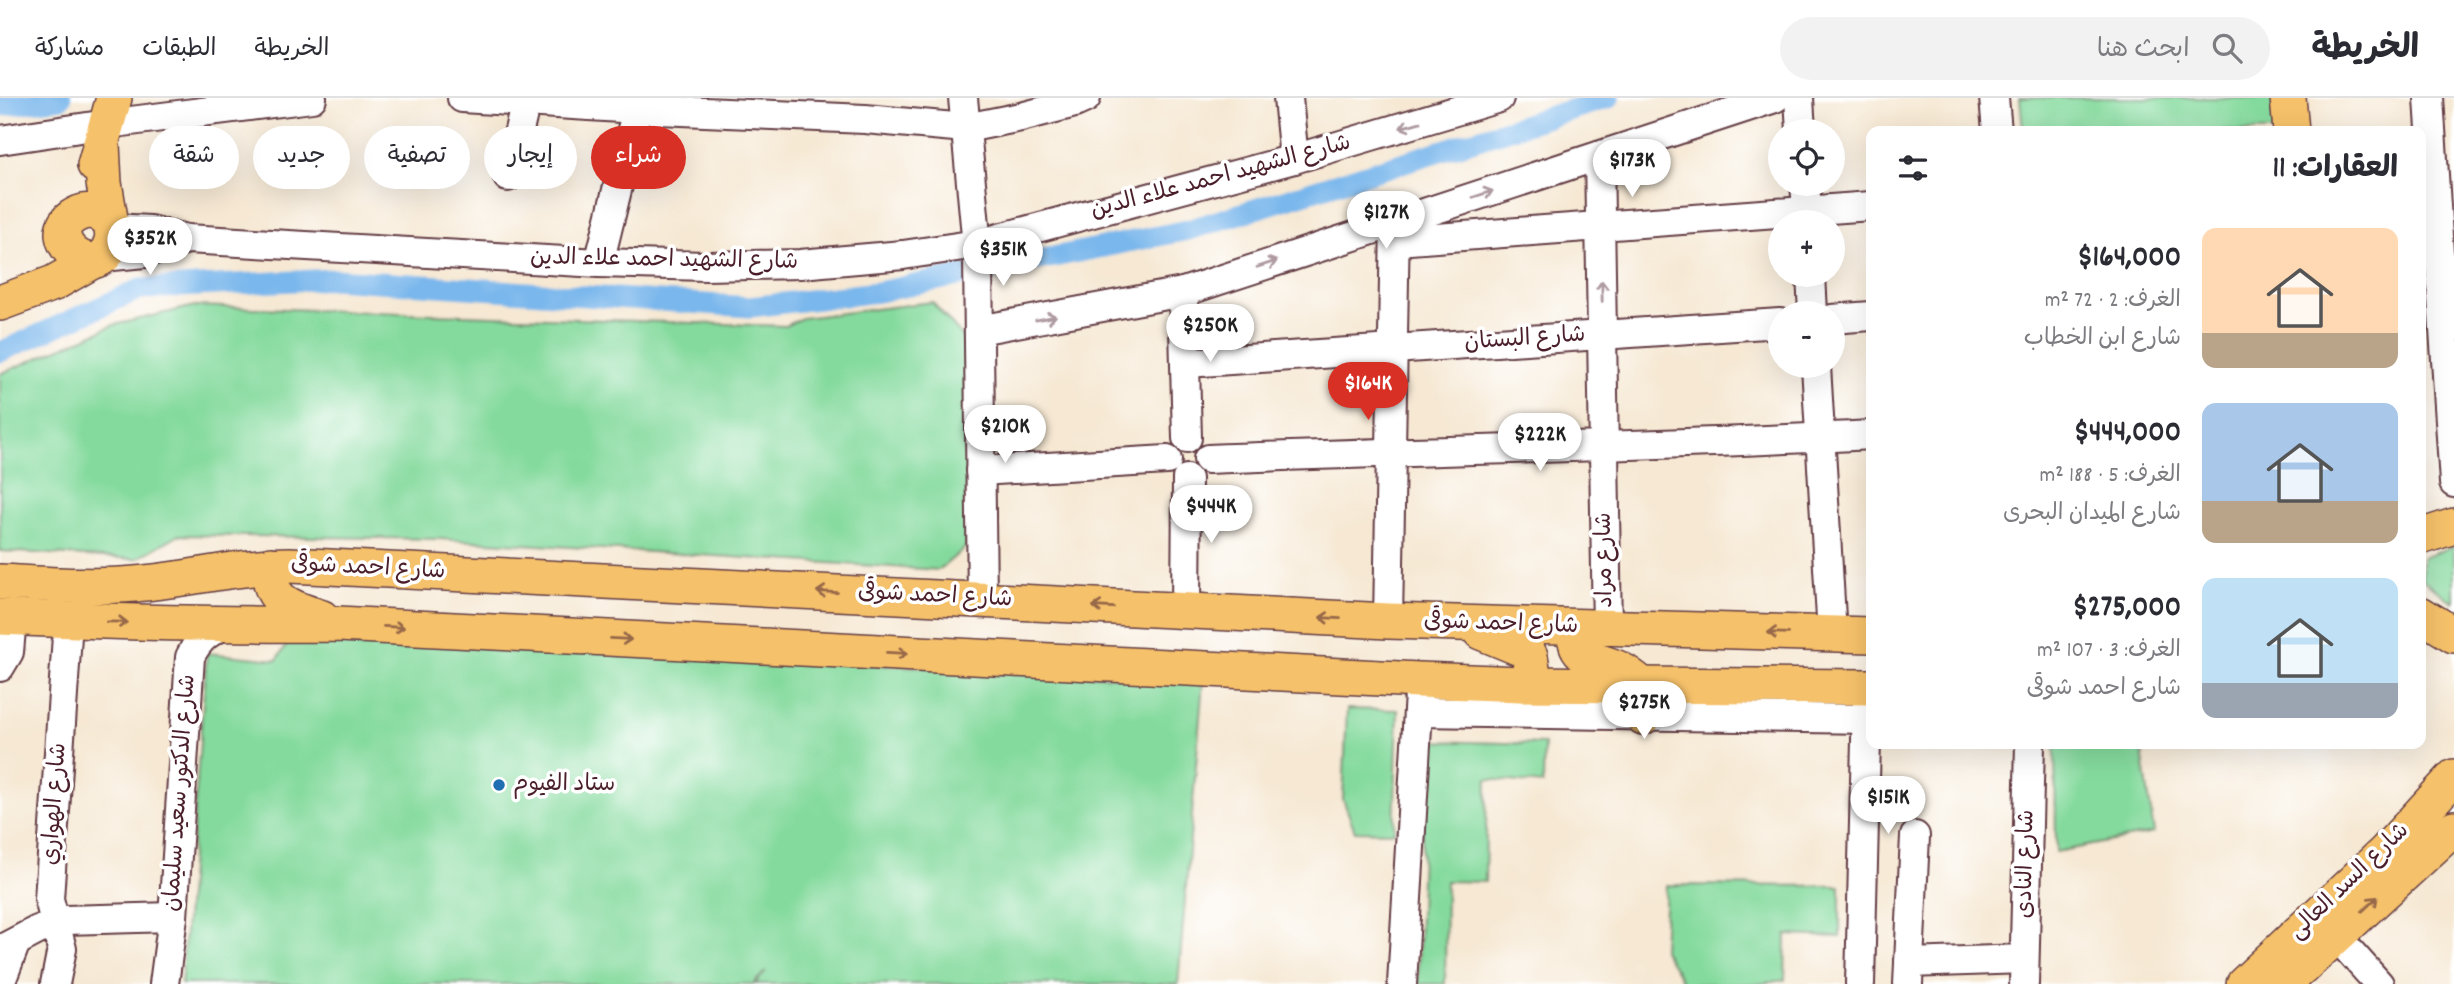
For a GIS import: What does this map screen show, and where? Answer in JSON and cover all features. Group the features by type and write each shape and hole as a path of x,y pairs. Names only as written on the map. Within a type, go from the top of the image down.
{"main road":[{"path":"2288,98 2291,126"},
{"name":"شارع الشهيد احمد علاء الدين","path":"5,301 42,268 68,224 86,188 108,122"},
{"path":"104,242 108,122"},
{"path":"68,224 87,211 104,216 104,242"},
{"name":"شارع الشهيد احمد علاء الدين","path":"5,301 54,283 104,242"},
{"path":"2426,535 2454,526"},
{"path":"271,565 272,588 281,601 338,624"},
{"name":"شارع احمد شوقى","path":"0,583 97,586 176,579 271,565 1388,621 1866,635"},
{"path":"176,579 226,595 234,609 231,625"},
{"path":"6,617 231,625 338,624 1419,696 1522,684 1642,701 1866,703"},
{"path":"2426,618 2454,635"},
{"path":"1459,624 1527,651 1532,668 1522,684"},
{"path":"1592,628 1576,642 1583,655 1619,669 1642,701"},
{"path":"2426,643 2454,657"},
{"name":"شارع السد العالى","path":"2284,984 2336,936 2393,864 2454,777"},
{"name":"شارع السد العالى","path":"2244,984 2393,864 2451,835"}],"street":[{"path":"0,140 108,122 312,98"},
{"path":"462,98 865,119 964,112 1048,110 1086,98"},
{"path":"1288,98 1294,159"},
{"name":"شارع الشهيد احمد علاء الدين","path":"104,242 145,253 187,239 599,264 706,266 800,264 978,251 1294,159 1445,106 1499,98"},
{"path":"979,324 1183,292 1395,231 1599,156 1775,98"},
{"path":"1799,98 1800,119"},
{"path":"1994,98 1997,126"},
{"path":"2429,98 2437,210 2440,334 2454,484"},
{"path":"520,126 526,101"},
{"path":"599,264 637,109"},
{"path":"964,112 978,251 982,600"},
{"name":"شارع مراد","path":"1592,628 1604,447 1599,156"},
{"path":"1395,231 1601,226 1807,206 1866,206"},
{"path":"1388,621 1395,231"},
{"path":"1183,292 1187,438"},
{"path":"1845,318 1866,316"},
{"name":"شارع البستان","path":"1186,363 1768,324"},
{"path":"1817,378 1832,635"},
{"path":"1208,459 1392,451 1604,447 1866,435"},
{"path":"980,471 1177,469 1194,478 1204,471 1208,459 1200,442 1187,438 1170,447 1177,469 1186,611"},
{"path":"0,667 9,652 6,617"},
{"name":"شارع الهواري","path":"55,984 62,949 50,909 50,889 68,621"},
{"name":"شارع الدكتور سعيد سليمان","path":"164,984 173,917 190,657 206,634 231,625"},
{"path":"1402,984 1419,696 1642,701"},
{"path":"1860,984 1868,749"},
{"name":"شارع النادى","path":"2024,972 2030,749"},
{"path":"1915,836 1908,973 2024,972"},
{"path":"0,984 8,946 54,923 76,919 173,917"},
{"path":"2336,936 2379,984"}],"green space":[{"path":"2020,98 2277,98 2279,126 2023,126"},
{"path":"932,302 969,344 966,547 939,570 439,539 178,535 136,559 0,551 0,374 114,325 195,306 786,326 802,318"},
{"path":"2454,546 2454,603 2426,582 2426,556"},
{"name":"ستاد الفيوم","path":"292,636 1203,681 1178,984 755,984 766,971 753,984 181,984 207,653 277,660"},
{"path":"1347,709 1398,710 1394,832 1355,831 1343,799"},
{"path":"1425,741 1544,744 1543,784 1487,779 1485,882 1446,881 1445,984 1418,984"},
{"path":"2055,749 2142,749 2154,833 2056,852"},
{"path":"1666,885 1840,886 1840,937 1786,935 1785,980 1758,984 1684,984 1663,950"}],"waterway":[{"path":"0,106 61,98"},
{"path":"0,352 140,289 334,279 750,307 878,292 1188,230 1609,98"}],"place":[{"name":"ستاد الفيوم","path":"499,785"}]}
